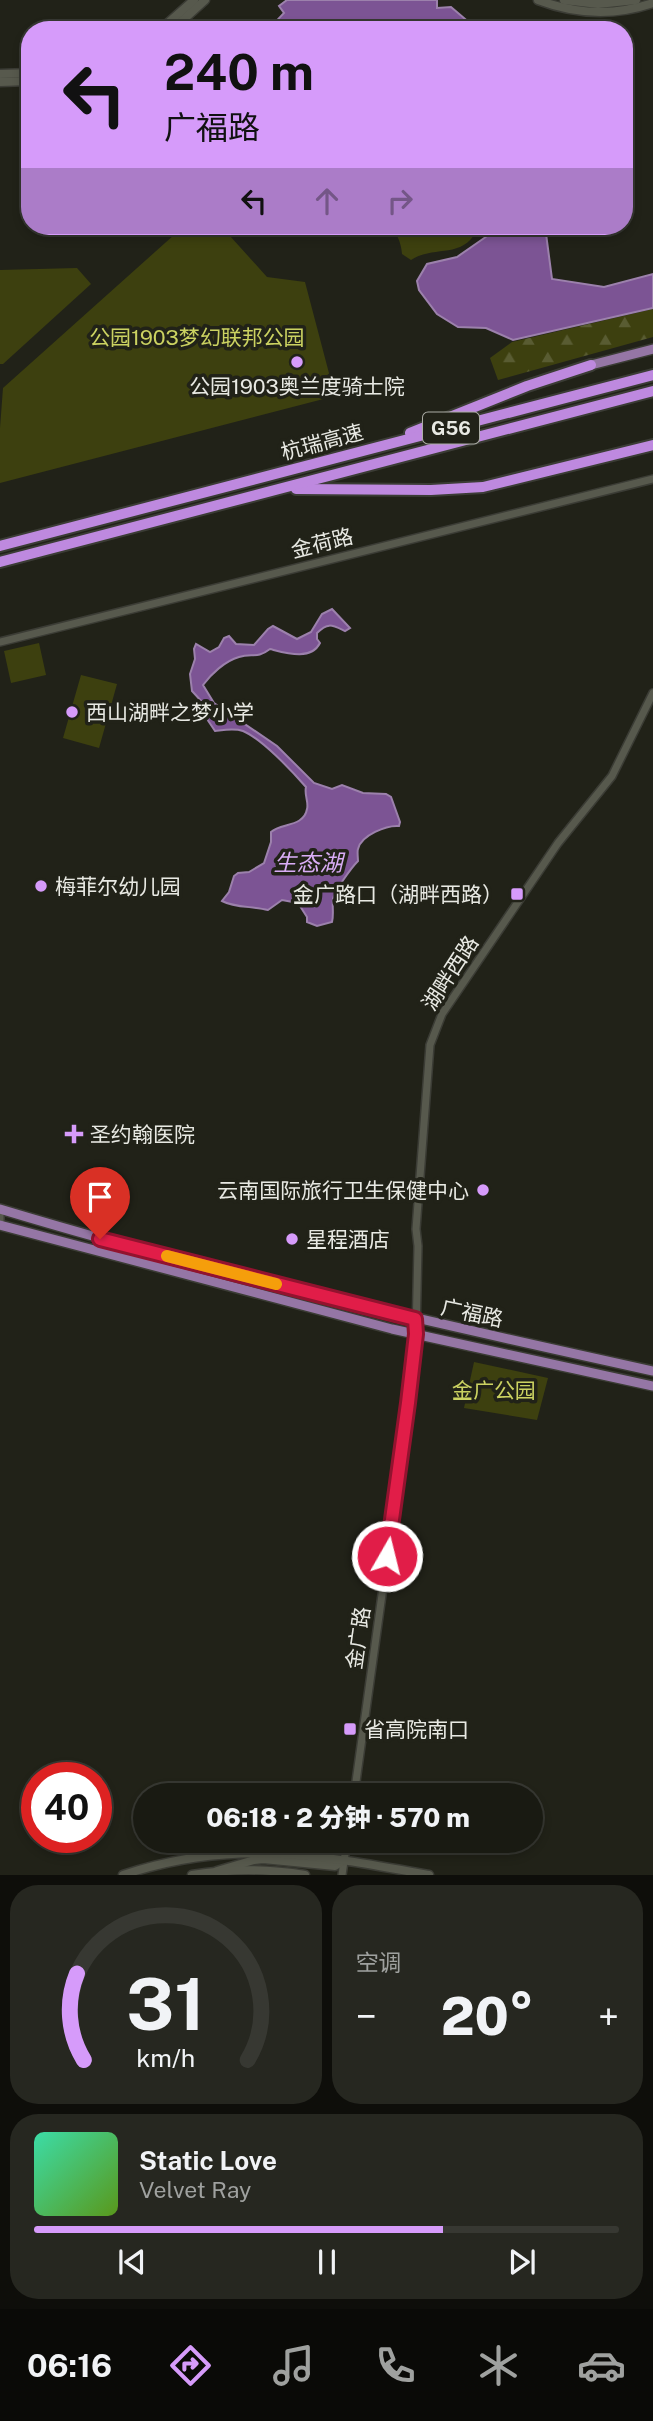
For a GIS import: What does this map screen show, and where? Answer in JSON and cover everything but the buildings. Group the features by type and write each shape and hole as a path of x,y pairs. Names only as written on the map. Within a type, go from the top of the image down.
{"highway":[{"path":"330,460 387,442 527,386 591,365"},
{"name":"杭瑞高速","path":"0,546 653,376"},
{"name":"杭瑞高速","path":"0,562 653,391"},
{"path":"251,496 313,488 476,488 515,481 653,445"}],"main road":[{"path":"170,21 194,0"},
{"path":"182,21 205,0"},
{"path":"538,0 598,12 620,11 653,3"},
{"path":"564,0 598,4 636,0"},
{"path":"0,74 21,73"},
{"path":"0,82 21,81"},
{"path":"591,365 653,349"},
{"name":"广福路","path":"0,1210 100,1239 415,1319 653,1371"},
{"name":"广福路","path":"0,1224 207,1282 416,1334 653,1386"},
{"path":"123,1875 166,1862 215,1854 268,1852 344,1860 429,1875"},
{"path":"215,1854 224,1860 225,1865 218,1871"},
{"path":"192,1875 218,1871 254,1860 335,1866 344,1860"},
{"path":"218,1871 305,1875"}],"street":[{"name":"金荷路","path":"0,642 653,479"},
{"name":"湖畔西路","path":"415,1319 418,1246 416,1229 430,1045 438,1024 558,843 612,776 653,693"},
{"path":"0,1210 0,1224"},
{"name":"金广路","path":"356,1783 401,1458 416,1334 415,1319"},
{"path":"342,1875 345,1853"}],"green space":[{"name":"公园1903梦幻联邦公园","path":"174,235 229,235 267,277 305,282 335,396 0,483 3,388"},
{"path":"397,235 474,235 466,244 457,248 420,255 411,260 402,254"},
{"path":"77,268 91,284 0,364 0,270"},
{"path":"653,309 653,337 498,380 490,358 512,342"},
{"path":"39,643 46,675 11,683 4,651"},
{"path":"81,675 117,684 99,748 63,738"},
{"name":"金广公园","path":"474,1362 548,1378 537,1420 464,1408"}],"water":[{"path":"287,0 437,0 437,8 451,7 467,21 276,21 284,13 279,6"},
{"path":"489,235 546,235 552,279 604,287 653,274 653,308 513,340 486,328 458,327 437,314 419,290 417,281 427,264 457,257"},
{"name":"生态湖","path":"332,609 350,628 345,631 333,626 324,627 317,633 320,643 311,652 298,654 270,649 258,655 239,657 219,668 203,685 214,703 277,746 314,783 332,789 342,785 363,793 386,794 391,797 399,826 388,827 364,839 358,850 358,861 334,896 332,922 317,926 307,922 307,917 298,903 282,900 268,910 222,901 229,892 234,876 249,872 264,863 271,842 271,832 297,822 305,815 306,787 251,735 236,730 215,731 203,713 203,703 192,691 190,674 196,644 210,652 229,636 236,644 254,645 273,626 297,639 311,632 322,614"}],"slow traffic":[{"path":"167,1256 276,1284"}],"place":[{"name":"公园1903奥兰度骑士院","path":"297,362"},
{"name":"西山湖畔之梦小学","path":"72,712"},
{"name":"梅菲尔幼儿园","path":"41,886"},
{"name":"金广路口（湖畔西路）","path":"517,894"},
{"name":"圣约翰医院","path":"74,1134"},
{"name":"云南国际旅行卫生保健中心","path":"483,1190"},
{"name":"星程酒店","path":"292,1239"},
{"name":"省高院南口","path":"350,1729"}],"route":[{"path":"100,1239 415,1319 416,1334 408,1403 387,1556"}]}
